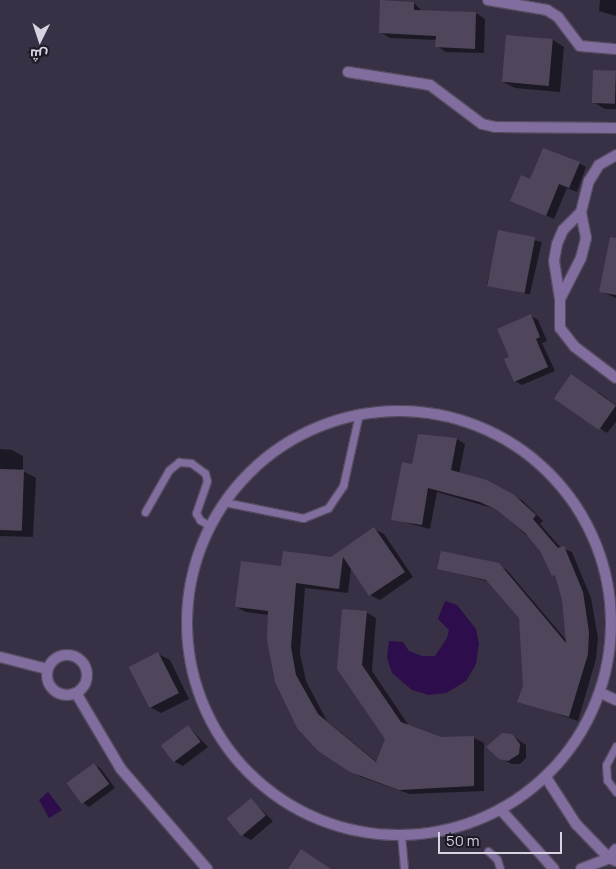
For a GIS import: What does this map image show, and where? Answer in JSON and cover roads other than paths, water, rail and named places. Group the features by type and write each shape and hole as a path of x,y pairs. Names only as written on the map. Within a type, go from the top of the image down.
{"street":[{"path":"488,0 547,10 558,16 580,46 616,49"},
{"path":"348,72 430,85 482,124 495,127 535,125 616,128"},
{"path":"616,156 599,165 589,181 580,212 563,230 557,244 554,261 560,299 558,320 565,338 616,378"},
{"path":"560,299 581,258 586,238 580,212"},
{"path":"412,411 455,418 496,433 533,457 564,488 588,524 605,564 611,599 611,651 601,693 586,726 547,779 501,810 460,826 401,834 374,834 331,824 291,806 256,780 227,748 205,710 191,668 186,625 190,582 210,526 224,502 252,469 286,442 326,423 359,414 412,411"},
{"path":"65,655 80,660 87,673 86,681 76,693 69,695 54,691 49,684 47,669 57,657 65,655"},
{"path":"0,657 47,669"},
{"path":"76,693 120,769 207,869"},
{"path":"601,693 616,700"},
{"path":"547,779 576,824 612,860"},
{"path":"501,810 554,869"},
{"path":"612,860 616,849"},
{"path":"581,869 612,860"}],"lane":[{"path":"224,502 304,518 328,508 343,486 359,414"},
{"path":"145,512 169,470 179,462 191,463 205,473 207,482 196,513 200,520 210,526"},
{"path":"616,746 606,765 606,780 616,792"},
{"path":"401,834 404,869"},
{"path":"488,851 498,859 500,869"}]}
